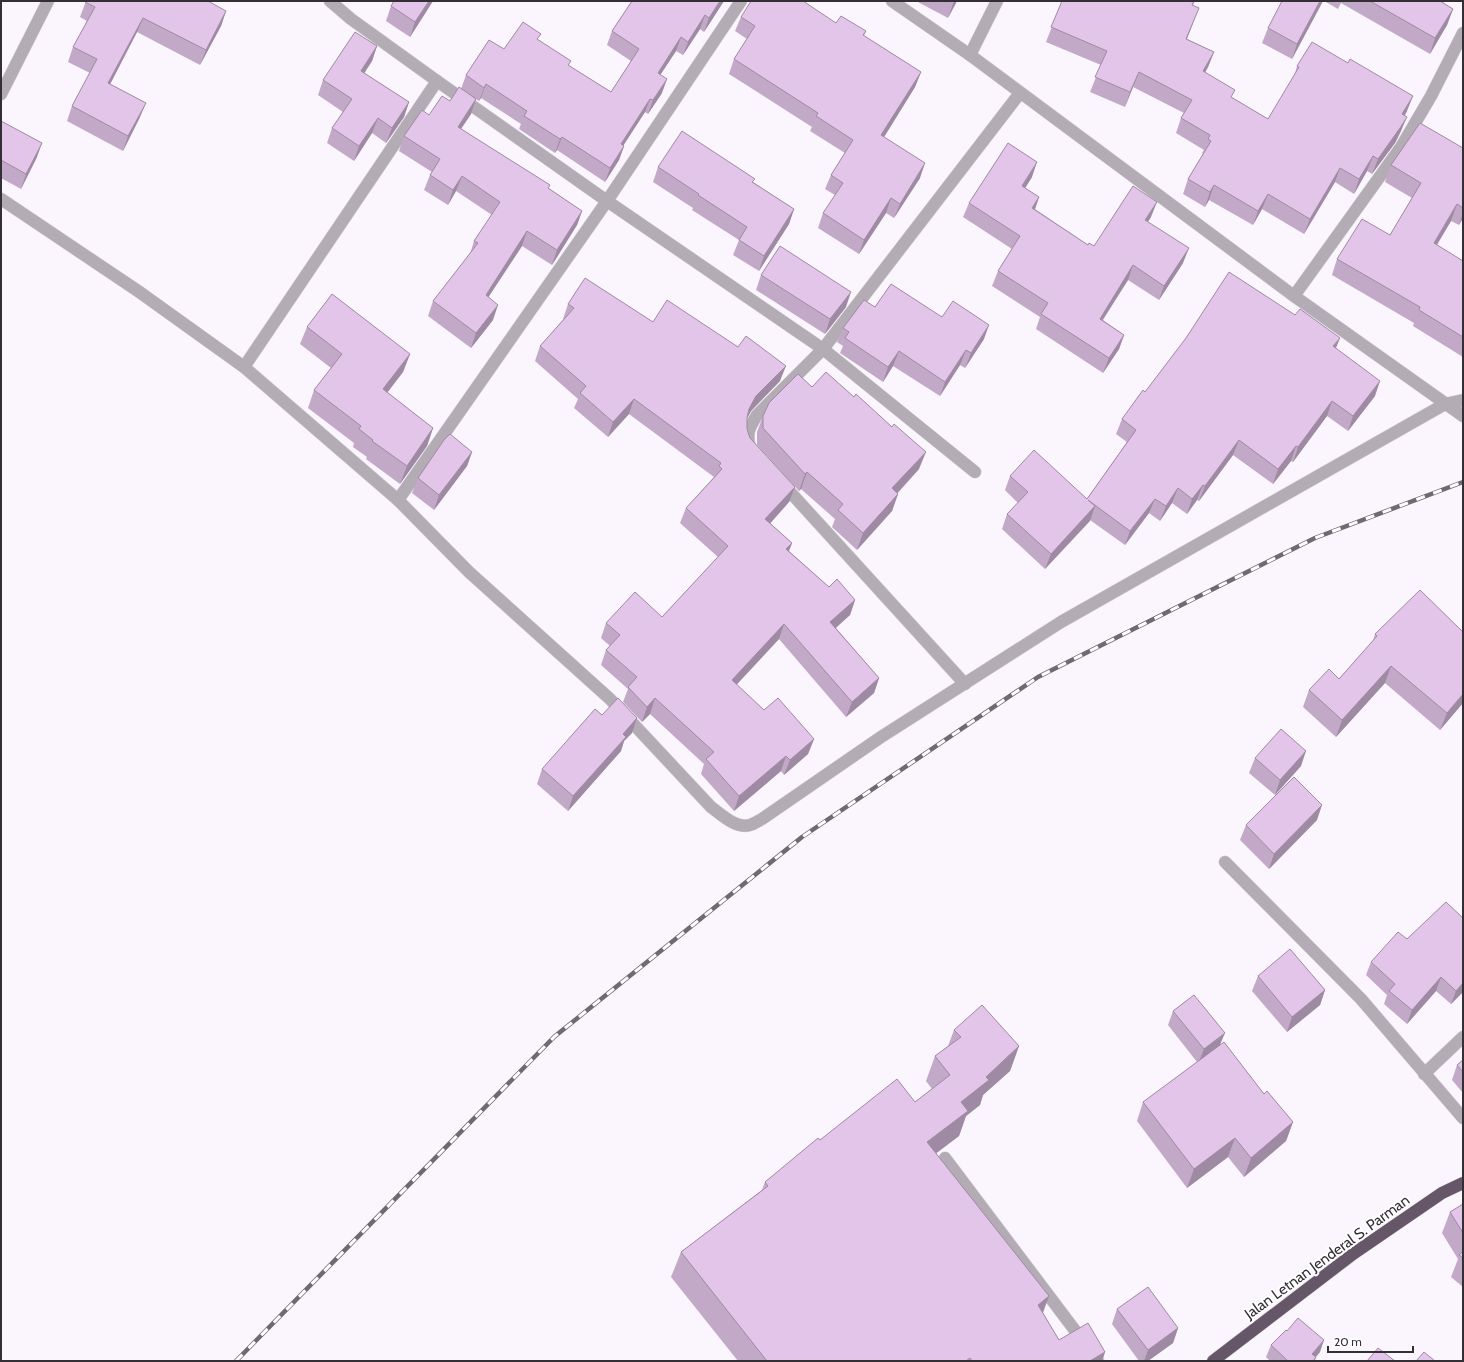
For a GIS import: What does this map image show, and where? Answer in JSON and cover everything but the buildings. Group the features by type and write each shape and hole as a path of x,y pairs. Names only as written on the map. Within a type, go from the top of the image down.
{"highway":[{"name":"Jalan Letnan Jenderal S. Parman","path":"1213,1361 1353,1254 1442,1193 1463,1183"}],"street":[{"path":"1,94 48,1"},
{"path":"330,1 350,19 437,81 607,201 823,349 975,472"},
{"path":"398,500 607,201 741,1"},
{"path":"892,1 970,55 1294,296 1463,416"},
{"path":"970,55 997,1"},
{"path":"1294,296 1401,147 1431,96 1463,33"},
{"path":"244,367 437,81"},
{"path":"759,458 750,448 747,436 756,414 823,349 1020,93"},
{"path":"1,199 138,291 244,367 398,500 469,572 610,699 711,807 726,819 740,825 750,825 762,819 881,737 1061,622 1445,404 1463,400"},
{"path":"773,473 964,684"},
{"path":"1225,862 1361,999 1463,1118"},
{"path":"1424,1074 1463,1037"},
{"path":"945,1158 1098,1361"}],"railway":[{"path":"236,1361 554,1037 802,837 1038,677 1315,538 1463,482"}]}
